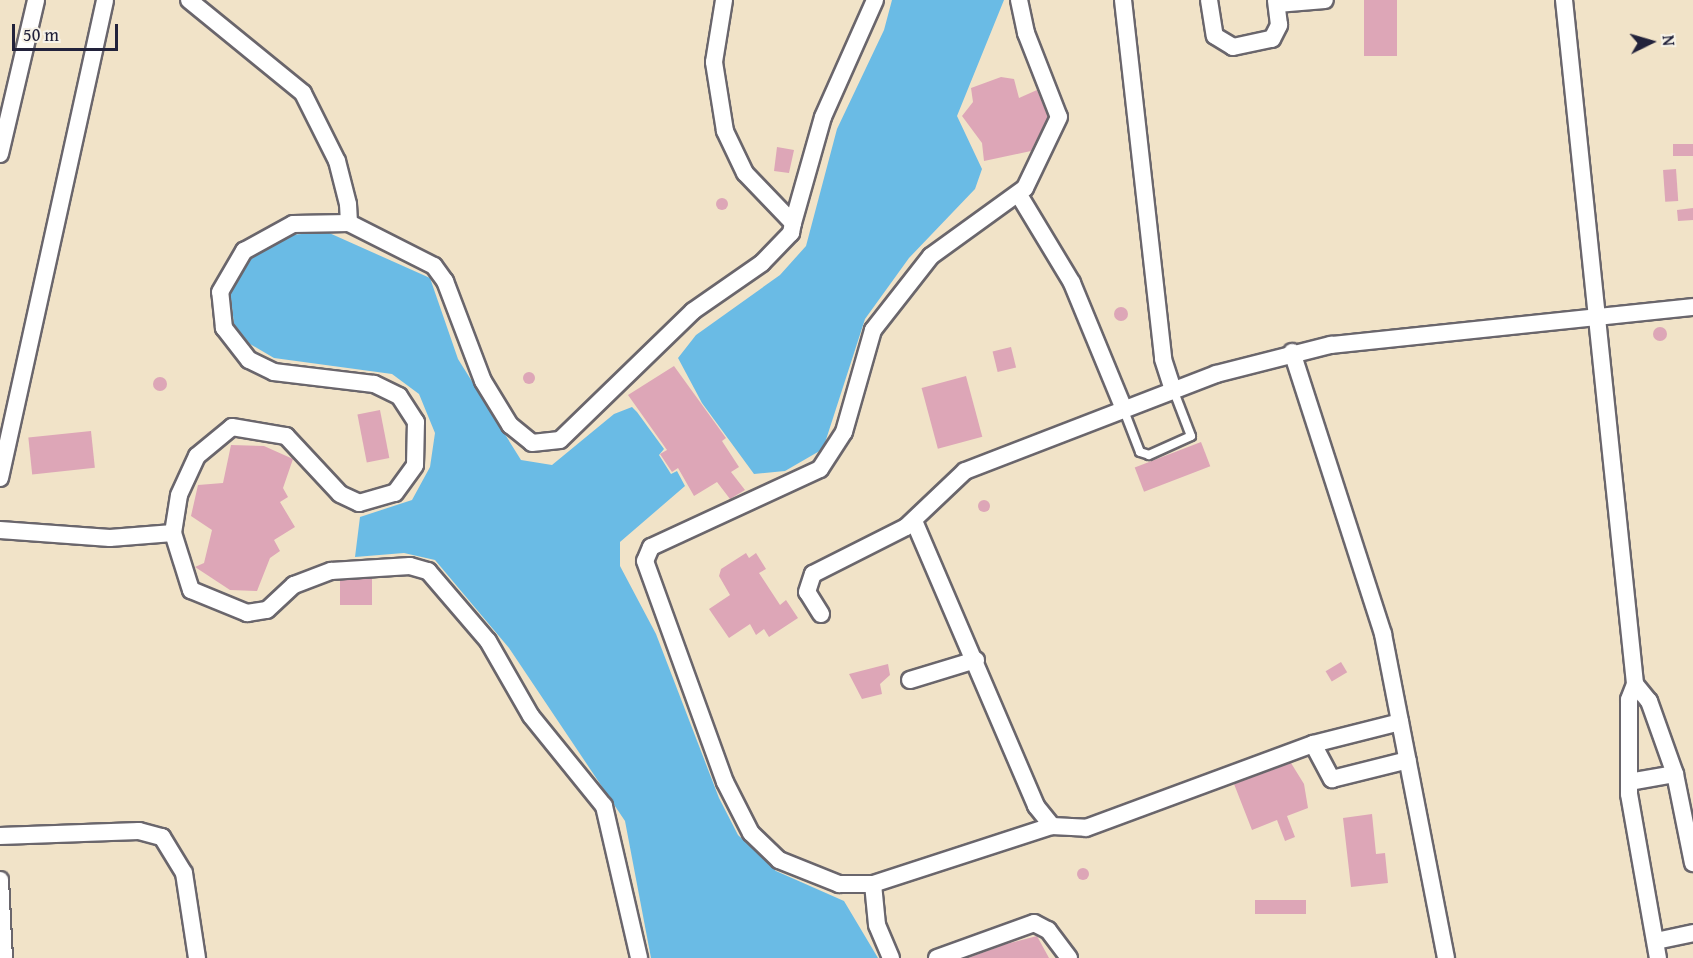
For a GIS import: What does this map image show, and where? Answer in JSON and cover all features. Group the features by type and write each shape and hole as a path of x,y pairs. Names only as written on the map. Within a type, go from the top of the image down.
{"street":[{"path":"0,154 36,0"},
{"path":"0,478 105,0"},
{"path":"189,0 303,93 337,161 349,223"},
{"path":"724,0 714,62 725,131 745,172 793,223"},
{"path":"639,958 604,806 531,716 488,641 428,571 410,566 331,571 294,585 267,610 247,613 191,591 172,533 178,495 197,456 232,427 286,436 349,500 382,499 408,480 419,450 418,432 399,396 374,384 290,376 261,366 237,350 221,314 224,281 244,250 262,236 292,224 349,223 440,272 499,408 525,440 546,444 560,440 693,311 786,243 823,117 875,0"},
{"path":"1019,0 1026,33 1059,117 1018,195 932,256 873,330 841,441 820,469 651,547 645,561 708,739 751,833 768,853 793,868 839,884 873,884 1052,826 1086,828 1313,744 1400,722"},
{"path":"1123,0 1163,359 1173,389"},
{"path":"1209,0 1213,32 1233,47 1272,39 1279,25 1277,2 1324,0"},
{"path":"1564,0 1594,318 1635,684 1629,700 1629,782 1658,958"},
{"path":"1018,195 1084,308 1123,408"},
{"path":"821,614 807,592 813,574 914,521 952,480 978,463 1173,389 1292,352 1693,307"},
{"path":"1292,352 1383,634 1446,958"},
{"path":"914,521 976,660 1036,806 1052,826"},
{"path":"0,530 110,537 172,533"},
{"path":"910,680 976,660"},
{"path":"1635,684 1649,701 1675,774 1693,863"},
{"path":"1313,744 1332,779 1408,760"},
{"path":"1629,782 1675,774"},
{"path":"0,836 139,831 162,837 184,873 197,958"},
{"path":"0,880 4,958"},
{"path":"873,884 877,925 891,958"},
{"path":"938,958 1034,922 1048,930 1069,958"},
{"path":"1656,941 1693,933"}],"lane":[{"path":"1123,408 1140,452 1149,455 1191,436 1173,389"}],"water":[{"path":"892,0 1004,0 957,116 982,169 975,189 909,258 865,319 823,449 785,471 754,474 702,403 678,358 696,335 780,275 806,246 837,129 884,30"},
{"path":"327,232 430,278 458,359 521,460 552,465 614,414 632,407 637,412 664,449 659,455 671,474 677,471 685,486 620,542 620,566 656,634 719,798 738,835 776,871 844,901 878,958 651,958 625,821 509,648 435,560 404,553 355,557 360,517 412,500 430,467 435,433 419,394 392,374 274,358 250,344 234,324 230,290 251,255 289,235"}],"building":[{"path":"1364,0 1397,0 1397,56 1364,56"},
{"path":"1001,77 1014,79 1019,98 1037,90 1048,117 1031,151 984,161 982,143 962,116 973,102 971,88"},
{"path":"1673,144 1693,144 1693,156 1673,156"},
{"path":"777,147 794,150 789,173 774,171"},
{"path":"1676,169 1678,201 1665,202 1663,170"},
{"path":"724,198 728,204 724,210 720,210 716,202"},
{"path":"1693,208 1693,220 1678,221 1677,210"},
{"path":"1121,307 1126,309 1128,314 1126,319 1121,321 1116,319 1114,314 1116,309"},
{"path":"1660,327 1665,329 1667,334 1665,339 1660,341 1655,339 1653,334 1655,329"},
{"path":"1011,347 1016,367 998,372 993,352"},
{"path":"674,366 726,438 722,441 739,467 731,472 745,490 730,499 717,482 694,496 678,468 672,472 660,454 667,450 628,395"},
{"path":"529,372 535,378 529,384 523,378"},
{"path":"966,376 982,437 938,449 922,388"},
{"path":"160,377 165,379 167,384 165,389 160,391 155,389 153,384 155,379"},
{"path":"380,410 389,458 367,462 357,414"},
{"path":"91,431 95,468 32,474 28,438"},
{"path":"1201,442 1210,466 1144,492 1135,467"},
{"path":"231,445 264,446 293,459 283,488 288,497 280,502 295,527 274,540 280,551 270,558 257,591 230,590 195,567 204,563 212,530 191,516 198,485 223,483"},
{"path":"984,500 990,506 984,512 978,506"},
{"path":"746,553 749,558 756,553 766,569 759,573 780,605 786,600 798,618 769,637 764,629 756,635 750,624 729,638 709,609 730,595 719,576 721,569"},
{"path":"340,579 372,579 372,605 340,605"},
{"path":"1341,662 1347,672 1332,682 1326,671"},
{"path":"888,664 890,675 880,684 882,694 862,699 849,674"},
{"path":"1291,763 1304,784 1308,808 1287,816 1295,837 1285,841 1277,820 1252,830 1234,784"},
{"path":"1372,814 1376,854 1385,853 1388,883 1351,887 1343,818"},
{"path":"1085,868 1088,869 1088,879 1081,880 1078,879 1077,872 1078,869"},
{"path":"1255,900 1306,900 1306,914 1255,914"},
{"path":"1037,936 1049,958 968,958 1006,944"}]}
